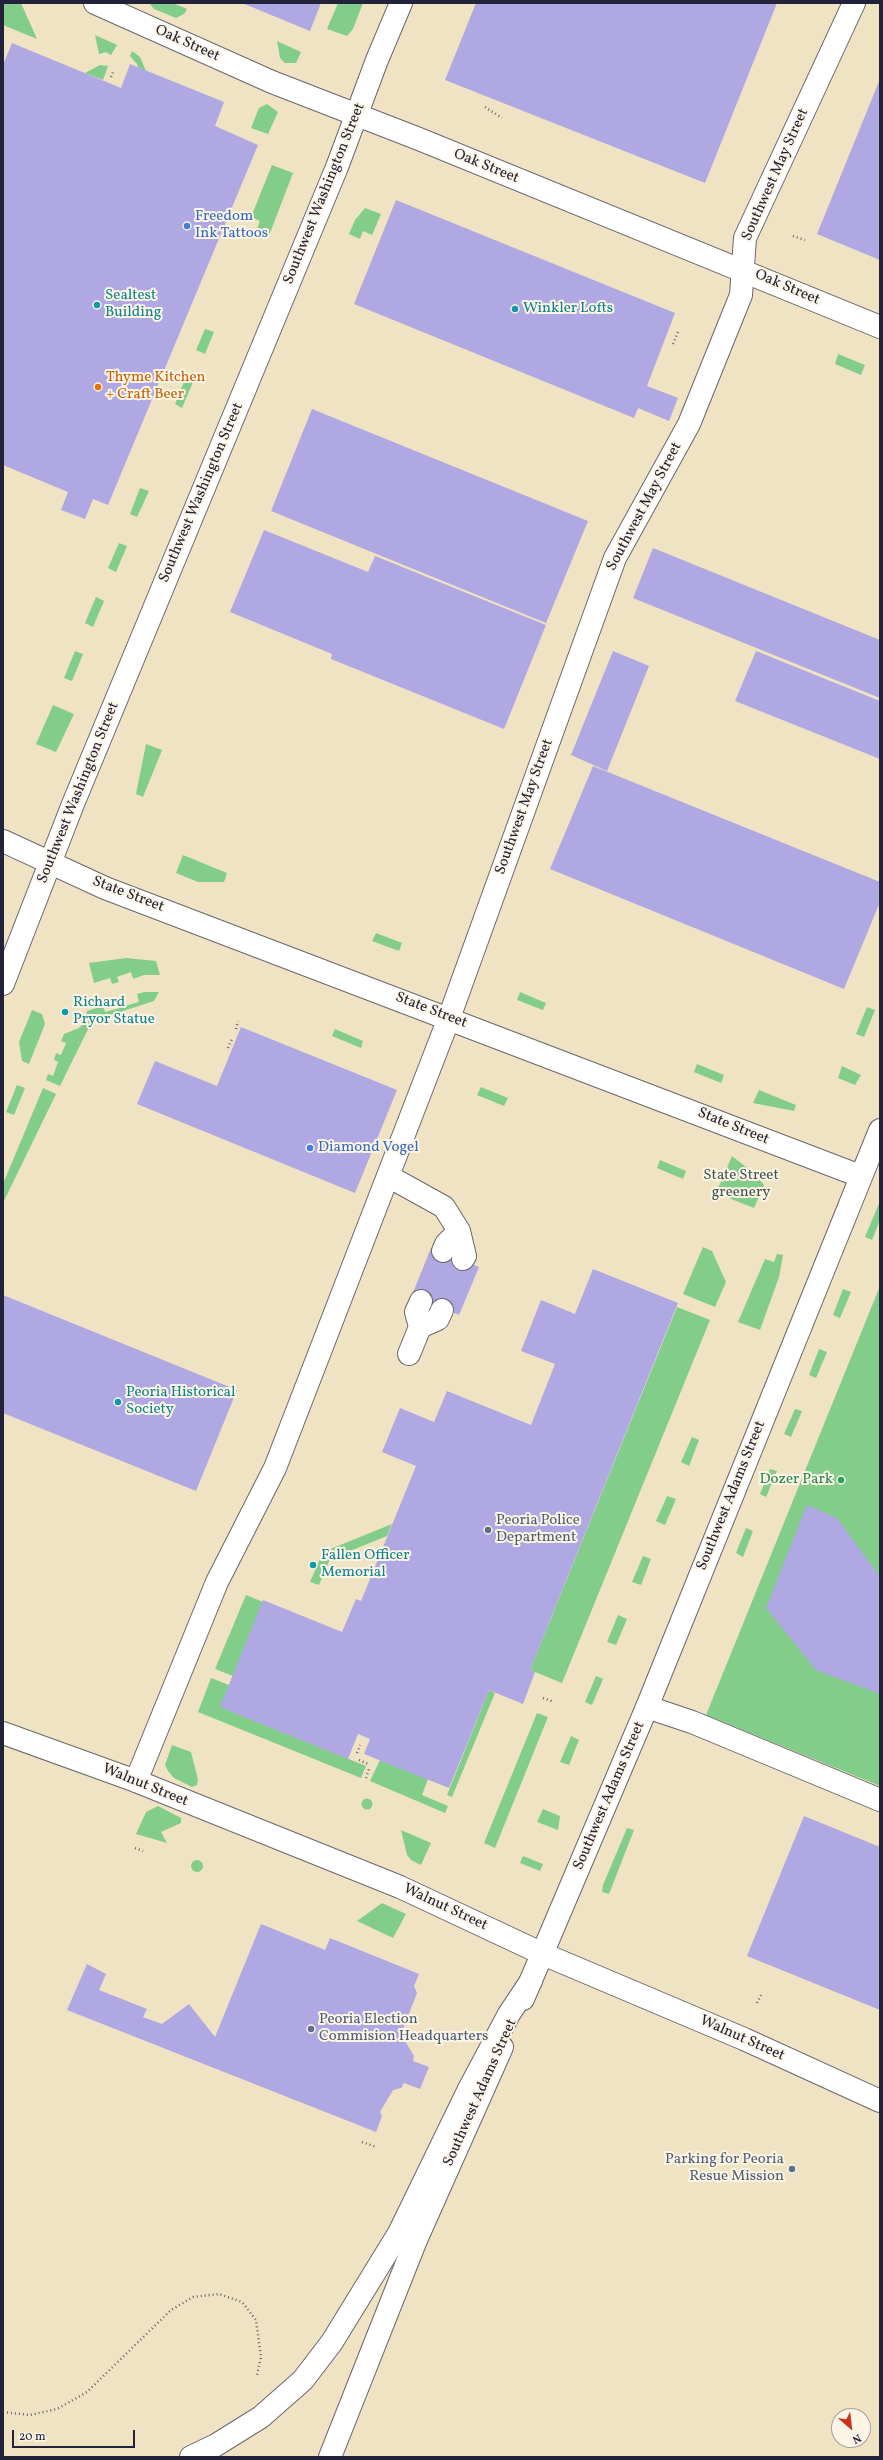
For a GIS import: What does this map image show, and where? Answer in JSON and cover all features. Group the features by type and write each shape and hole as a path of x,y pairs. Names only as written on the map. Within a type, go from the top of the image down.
{"street":[{"name":"Oak Street","path":"94,3 272,82 742,270 880,327"},
{"name":"Southwest Washington Street","path":"3,984 52,864 76,796 357,115 377,60 402,3"},
{"name":"Southwest May Street","path":"136,1781 217,1582 275,1468 450,1018 615,558 689,424 741,295 745,238 854,3"},
{"name":"State Street","path":"3,841 105,888 450,1018 860,1176"},
{"name":"Southwest Adams Street","path":"330,2457 416,2240 543,1954 647,1708 860,1176 880,1130"},
{"path":"388,1176 444,1206 459,1231 446,1244 453,1255"},
{"path":"409,1354 420,1327 416,1312 421,1301"},
{"path":"420,1327 438,1319 442,1310"},
{"path":"647,1708 692,1722 880,1800"},
{"name":"Walnut Street","path":"3,1733 136,1781 400,1887 543,1954 744,2039 880,2101"},
{"path":"191,2457 222,2441 261,2417 303,2380 332,2342 400,2232 468,2091 510,2014 531,1981"}],"path":[{"path":"111,77 114,70"},
{"path":"485,107 502,118"},
{"path":"793,236 805,240"},
{"path":"673,344 678,332"},
{"path":"236,1029 238,1021"},
{"path":"228,1048 232,1039"},
{"path":"543,1698 554,1702"},
{"path":"357,1753 360,1745"},
{"path":"359,1760 368,1764"},
{"path":"366,1778 369,1769"},
{"path":"135,1848 143,1851"},
{"path":"757,2003 762,1993"},
{"path":"362,2142 376,2147"},
{"path":"3,2412 30,2415 57,2409 87,2392 171,2310 194,2297 219,2294 242,2302 256,2320 261,2357 257,2378"}],"green space":[{"path":"3,3 21,3 37,39 3,25"},
{"path":"149,3 173,3 187,9 184,14 176,18 154,9"},
{"path":"338,3 363,3 353,29 347,36 327,29"},
{"path":"95,35 117,45 111,55 106,52 99,54"},
{"path":"277,41 301,52 296,63 285,63 280,58"},
{"path":"132,51 140,57 152,85 142,79 137,64 130,56"},
{"path":"100,65 108,66 103,80 85,73"},
{"path":"267,104 278,112 268,134 251,128 259,108"},
{"path":"272,165 293,173 270,233 257,229 260,221 251,217"},
{"path":"365,208 381,214 372,235 363,231 360,239 349,234 355,220"},
{"path":"205,329 214,332 205,354 196,350"},
{"path":"838,354 865,365 861,375 835,364"},
{"path":"185,379 193,382 182,408 175,404"},
{"path":"140,488 149,491 137,517 130,514"},
{"path":"119,543 127,546 116,572 108,568"},
{"path":"96,597 104,601 93,627 85,623"},
{"path":"75,651 83,654 72,681 64,678"},
{"path":"53,705 74,714 56,752 36,744"},
{"path":"146,744 162,750 143,797 136,794"},
{"path":"183,855 227,873 224,882 198,882 176,873"},
{"path":"376,933 402,943 399,951 372,941"},
{"path":"126,958 156,961 160,975 144,975 133,979 131,972 117,977 119,982 112,984 110,978 94,983 89,963"},
{"path":"145,992 159,992 154,1001 92,1021 60,1086 46,1080 48,1074 53,1076 58,1062 54,1060 56,1053 61,1055 66,1043 61,1041 64,1034 79,1028 84,1023 87,1011 103,1006 105,1012 120,1008 118,1001 123,999 125,1006 139,1002 137,994"},
{"path":"520,992 546,1003 543,1010 517,1000"},
{"path":"867,1007 875,1010 864,1037 856,1034"},
{"path":"32,1010 42,1014 45,1024 29,1064 22,1061 19,1042"},
{"path":"335,1029 363,1041 361,1048 332,1036"},
{"path":"697,1064 724,1075 721,1083 694,1072"},
{"path":"842,1066 861,1075 855,1085 838,1078"},
{"path":"17,1085 25,1088 14,1115 6,1112"},
{"path":"481,1087 508,1098 504,1106 477,1095"},
{"path":"43,1088 56,1094 3,1203 3,1184"},
{"path":"759,1090 796,1105 794,1111 753,1103"},
{"name":"State Street greenery","path":"732,1156 755,1174 764,1185 754,1208 716,1193"},
{"name":"State Street greenery","path":"660,1160 686,1171 683,1179 657,1168"},
{"path":"880,1201 880,1220 872,1240 865,1237"},
{"path":"703,1247 712,1251 726,1282 715,1307 683,1294"},
{"path":"777,1254 783,1255 779,1277 760,1330 738,1322 765,1259 774,1262"},
{"name":"Dozer Park","path":"880,1286 880,1786 706,1715"},
{"path":"843,1289 851,1292 840,1318 833,1315"},
{"path":"677,1307 710,1320 562,1683 530,1670"},
{"path":"819,1349 827,1352 816,1378 809,1375"},
{"path":"795,1409 802,1411 791,1437 784,1434"},
{"path":"692,1437 699,1440 689,1466 681,1462"},
{"path":"770,1469 777,1471 766,1497 760,1494"},
{"path":"667,1496 676,1499 665,1525 656,1521"},
{"path":"392,1524 387,1536 330,1559 319,1585 310,1582 323,1552"},
{"path":"746,1528 753,1531 743,1557 736,1553"},
{"path":"643,1556 651,1559 641,1585 632,1582"},
{"path":"246,1595 263,1602 233,1676 215,1669"},
{"path":"618,1615 627,1619 616,1645 607,1642"},
{"path":"596,1676 603,1679 592,1705 585,1702"},
{"path":"211,1678 229,1685 221,1707 366,1766 361,1778 198,1712"},
{"path":"489,1690 495,1693 452,1797 447,1795"},
{"path":"537,1713 548,1717 495,1848 484,1843"},
{"path":"571,1736 579,1740 569,1765 560,1762"},
{"path":"172,1745 191,1752 198,1779 197,1785 192,1787 174,1778 168,1771 165,1765"},
{"path":"380,1760 428,1779 422,1795 448,1806 445,1813 370,1781"},
{"path":"367,1798 371,1800 373,1804 371,1808 367,1810 363,1808 361,1804 363,1800"},
{"path":"158,1806 181,1818 181,1823 161,1832 167,1843 136,1834 146,1812"},
{"path":"543,1809 560,1816 558,1830 537,1822"},
{"path":"627,1828 634,1830 609,1894 602,1892 603,1885"},
{"path":"401,1830 431,1843 421,1865 411,1860 407,1855"},
{"path":"523,1856 543,1864 540,1871 520,1863"},
{"path":"197,1860 201,1862 203,1866 201,1870 197,1872 193,1870 191,1866 193,1862"},
{"path":"382,1903 406,1914 393,1938 357,1921"}],"building":[{"path":"242,3 321,3 310,31"},
{"path":"476,3 777,3 705,183 445,80"},
{"name":"Sealtest Building","path":"12,43 121,88 130,64 224,102 215,126 258,145 108,505 93,499 85,519 61,510 68,492 3,465 3,65"},
{"path":"880,79 880,260 817,234"},
{"name":"Winkler Lofts","path":"396,200 675,313 647,386 678,398 669,421 638,408 634,418 354,304"},
{"path":"312,409 588,521 546,623 271,511"},
{"path":"264,530 368,572 375,556 546,625 504,729 331,659 332,654 230,612"},
{"path":"653,548 880,640 880,698 633,598"},
{"path":"613,651 649,666 607,771 571,755"},
{"path":"756,651 880,701 880,759 735,701"},
{"path":"593,766 880,882 880,902 844,989 550,869"},
{"name":"Diamond Vogel","path":"241,1027 397,1090 355,1193 137,1104 155,1061 217,1086"},
{"path":"431,1248 479,1267 459,1315 412,1295"},
{"name":"Peoria Police Department","path":"593,1269 678,1303 530,1670 535,1672 523,1704 489,1690 449,1788 364,1754 370,1739 358,1734 348,1759 220,1707 263,1600 342,1632 356,1599 361,1601 416,1466 382,1452 400,1408 434,1422 447,1391 531,1425 555,1364 521,1351 541,1300 575,1314"},
{"name":"Peoria Historical Society","path":"3,1295 237,1390 196,1491 3,1413"},
{"path":"807,1505 837,1518 880,1577 880,1694 816,1670 766,1608"},
{"path":"804,1816 880,1847 880,2010 747,1956"},
{"name":"Peoria Election Commision Headquarters","path":"261,1924 325,1950 330,1938 419,1974 414,1986 417,1993 401,2034 414,2056 413,2061 429,2067 420,2089 404,2083 401,2088 393,2090 380,2112 382,2116 376,2132 67,2010 87,1964 106,1974 99,1990 147,2009 143,2017 162,2024 189,2004 215,2037"}],"place":[{"name":"Freedom Ink Tattoos","path":"187,226"},
{"name":"Sealtest Building","path":"97,305"},
{"name":"Winkler Lofts","path":"515,309"},
{"name":"Thyme Kitchen + Craft Beer","path":"98,387"},
{"name":"Richard Pryor Statue","path":"65,1012"},
{"name":"Diamond Vogel","path":"310,1148"},
{"name":"Peoria Historical Society","path":"118,1402"},
{"name":"Dozer Park","path":"841,1480"},
{"name":"Peoria Police Department","path":"488,1530"},
{"name":"Fallen Officer Memorial","path":"313,1565"},
{"name":"Peoria Election Commision Headquarters","path":"311,2029"},
{"name":"Parking for Peoria Resue Mission","path":"792,2169"}]}
